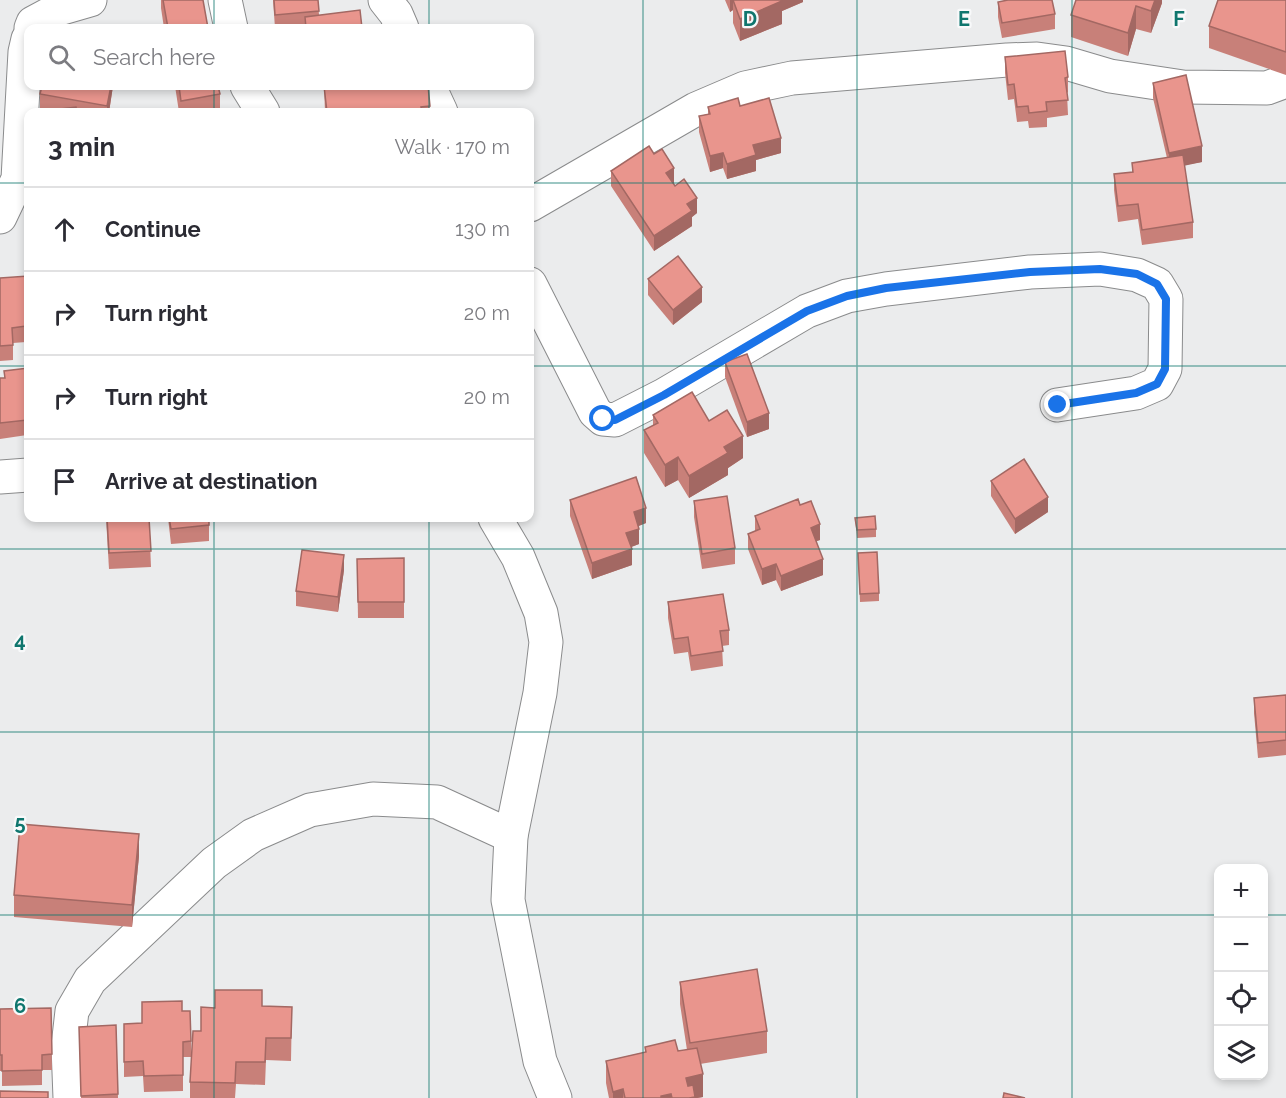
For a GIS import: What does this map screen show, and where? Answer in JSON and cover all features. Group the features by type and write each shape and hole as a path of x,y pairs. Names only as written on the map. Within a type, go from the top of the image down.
{"street":[{"path":"33,24 59,9 90,0"},
{"path":"225,0 230,24"},
{"path":"385,0 400,24"},
{"path":"534,203 696,109 745,88 792,78 1037,59 1066,63 1110,76 1183,87 1267,88 1286,81"},
{"path":"0,217 18,179 24,69"},
{"path":"249,90 261,108"},
{"path":"431,90 439,108"},
{"path":"534,292 595,412 603,419 615,420 664,395 807,311 847,296 886,288 1030,272 1100,269 1137,274 1157,284 1166,299 1165,369 1157,384 1136,393 1058,405"},
{"path":"0,477 24,475"},
{"path":"497,522 518,557 541,613 546,642 540,693 511,836 508,900 540,1061 555,1098"},
{"path":"70,1098 68,1046 72,1011 90,980 214,863 253,835 309,810 373,799 437,802 511,836"}],"building":[{"path":"163,0 203,0 207,24 167,24"},
{"path":"274,0 318,0 319,11 275,15"},
{"path":"733,0 782,0 740,19"},
{"path":"1052,0 1055,14 1002,23 998,2"},
{"path":"1076,0 1155,0 1151,11 1136,6 1128,33 1071,15"},
{"path":"1218,0 1286,0 1286,52 1209,26"},
{"path":"360,10 362,24 306,24 305,17"},
{"path":"1065,51 1068,100 1046,102 1047,111 1029,113 1028,106 1017,107 1014,84 1008,85 1005,57"},
{"path":"1186,75 1202,146 1169,153 1153,83"},
{"path":"41,90 110,90 107,106 40,94"},
{"path":"180,90 219,90 220,94 181,101"},
{"path":"324,90 428,90 430,106 421,108 327,108"},
{"path":"738,98 740,106 769,98 781,138 753,145 756,155 727,164 723,153 710,156 699,116 710,114 708,107"},
{"path":"649,146 654,154 662,149 674,168 666,173 675,186 684,179 697,198 687,204 692,211 654,236 611,171"},
{"path":"1183,155 1193,222 1142,230 1138,204 1118,206 1114,174 1133,172 1132,163"},
{"path":"678,256 702,287 673,310 648,279"},
{"path":"24,276 24,326 12,328 13,345 0,346 0,278"},
{"path":"747,354 769,413 747,422 725,362"},
{"path":"24,368 24,420 0,423 0,378 5,378 4,371"},
{"path":"692,392 709,421 727,410 743,436 724,447 728,453 689,476 678,457 665,465 644,430 658,423 653,415"},
{"path":"1024,459 1048,497 1015,519 991,481"},
{"path":"636,477 646,508 634,512 639,529 626,533 632,549 592,563 570,500"},
{"path":"727,496 735,548 702,554 694,501"},
{"path":"798,499 800,505 811,501 820,524 811,528 823,559 781,576 776,564 762,569 748,534 760,529 755,516"},
{"path":"875,516 876,529 857,530 855,518"},
{"path":"107,522 149,522 151,551 109,553"},
{"path":"170,522 209,522 209,525 171,529"},
{"path":"302,550 344,555 338,597 296,591"},
{"path":"877,552 879,593 860,594 858,553"},
{"path":"404,558 404,602 358,602 357,559"},
{"path":"723,594 729,630 720,631 723,651 691,656 688,637 674,639 668,602"},
{"path":"1286,695 1286,740 1258,743 1254,698"},
{"path":"20,824 139,834 132,905 14,895"},
{"path":"757,969 767,1031 690,1043 680,982"},
{"path":"215,990 262,990 262,1006 292,1007 291,1038 266,1038 265,1062 236,1062 235,1083 190,1082 193,1031 201,1031 201,1007 215,1008"},
{"path":"182,1001 182,1011 190,1011 191,1041 183,1042 183,1075 144,1076 143,1061 124,1062 124,1024 142,1023 142,1002"},
{"path":"51,1008 52,1054 42,1055 42,1070 2,1071 0,1009"},
{"path":"116,1025 118,1094 81,1096 79,1027"},
{"path":"675,1040 678,1051 697,1048 703,1074 686,1078 688,1086 693,1085 695,1097 672,1098 671,1094 661,1096 661,1098 625,1098 623,1089 613,1092 606,1061 646,1052 645,1047"},
{"path":"0,1091 48,1092 48,1098 0,1098"},
{"path":"1004,1093 1025,1098 1003,1098"}],"route":[{"path":"603,419 615,420 664,395 807,311 847,296 886,288 1030,272 1100,269 1137,274 1157,284 1166,299 1165,369 1157,384 1136,393 1058,405"}]}
